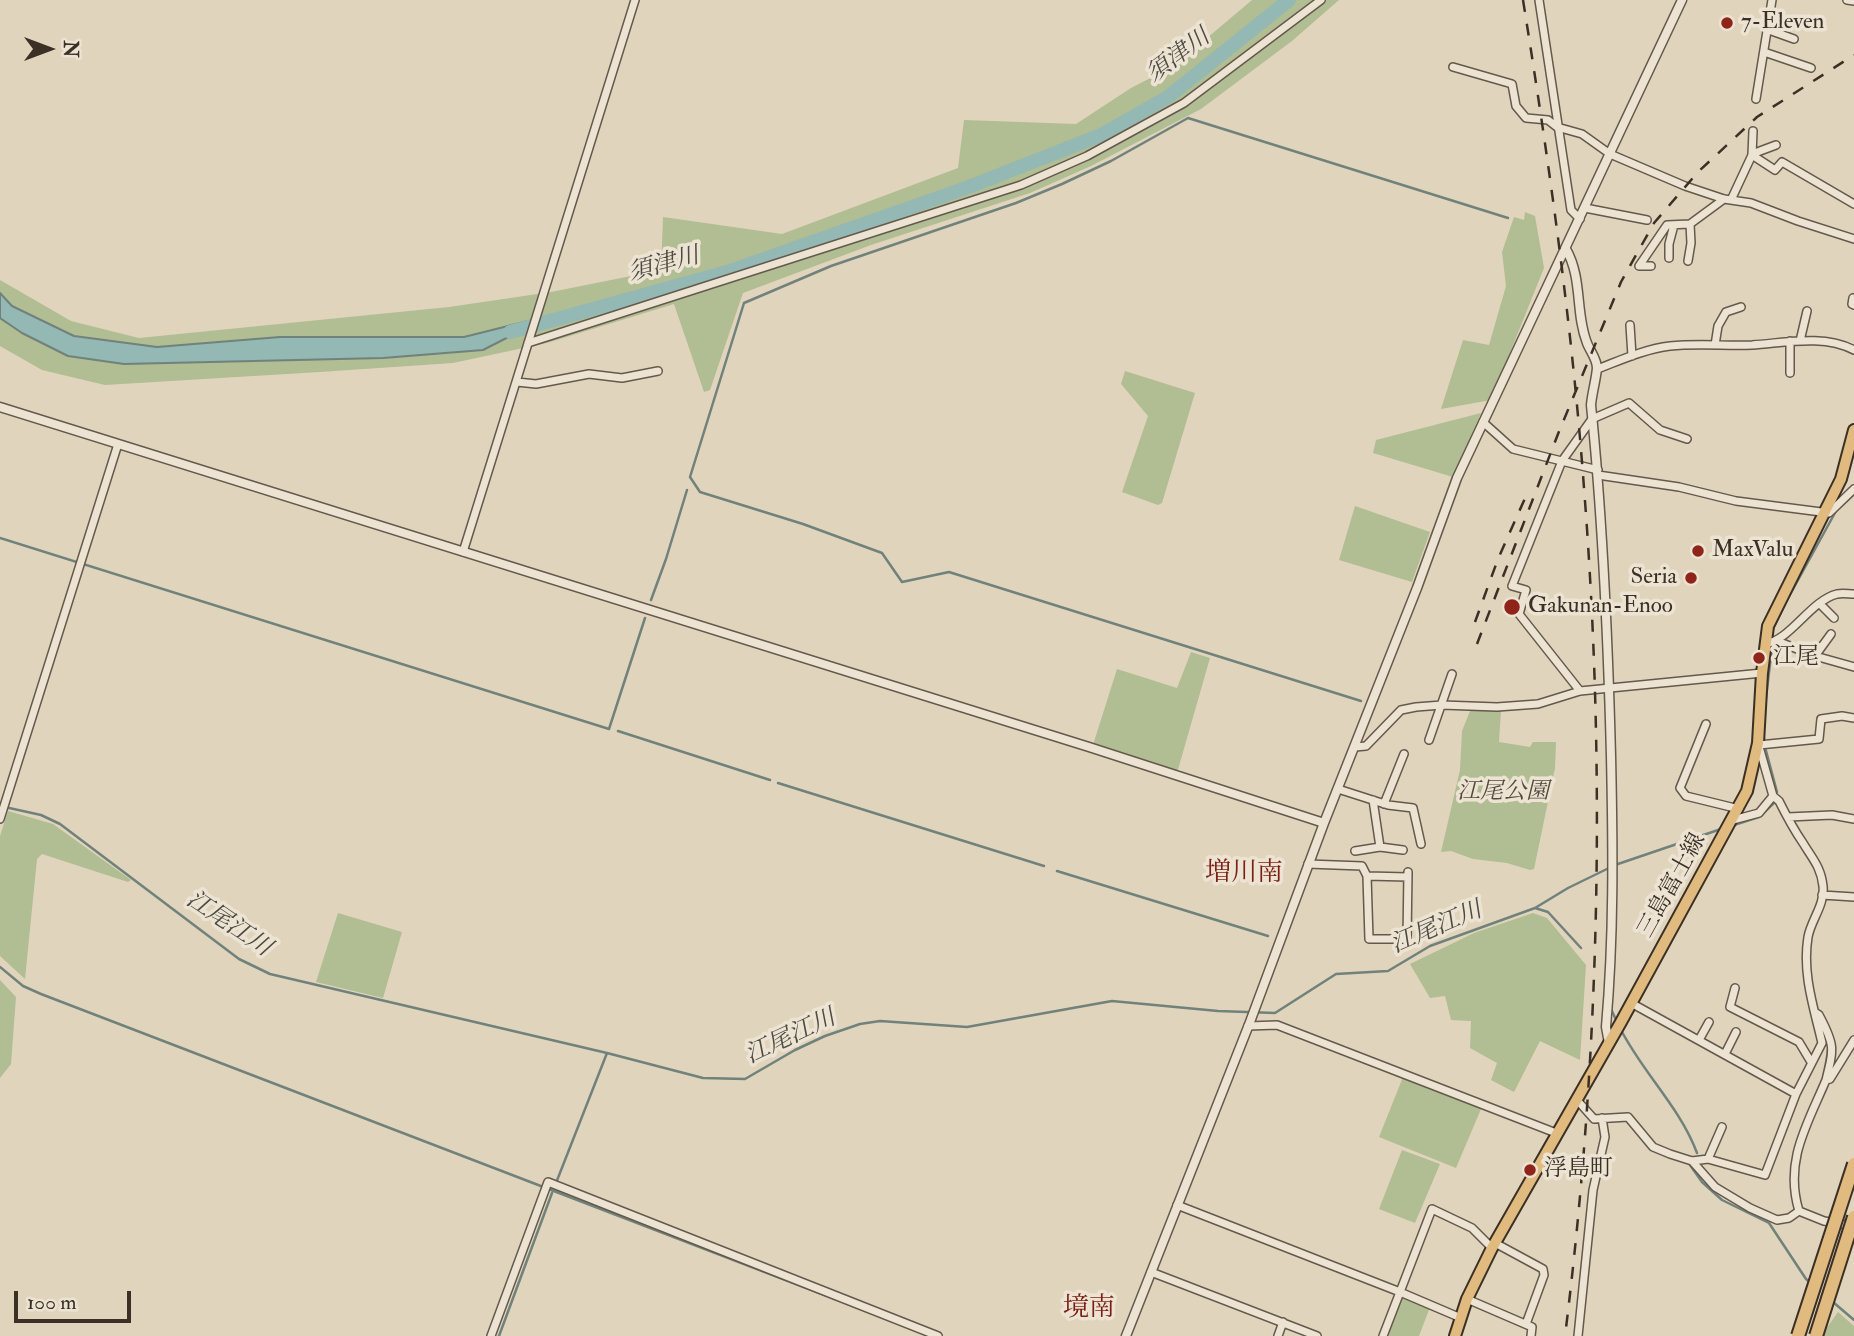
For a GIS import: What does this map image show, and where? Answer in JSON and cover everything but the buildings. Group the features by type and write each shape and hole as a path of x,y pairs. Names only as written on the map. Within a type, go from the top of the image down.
{"highway":[{"path":"1798,1336 1854,1164"},
{"path":"1816,1336 1854,1217"}],"main road":[{"name":"三島富士線","path":"1455,1336 1467,1299 1494,1246 1739,809 1751,778 1758,744 1762,673 1769,626 1844,469 1854,430"}],"street":[{"path":"463,552 635,0"},
{"path":"528,343 1021,184 1087,156 1184,103 1321,0"},
{"path":"1539,0 1571,210 1580,219"},
{"path":"1126,1336 1249,1024 1457,478 1682,0"},
{"path":"1756,99 1772,0"},
{"path":"1847,0 1854,1"},
{"path":"1766,29 1794,39"},
{"path":"1764,52 1811,68"},
{"path":"1453,67 1513,84 1516,106 1526,118 1548,120 1557,127 1582,134 1610,154 1685,186 1751,203 1854,239"},
{"path":"1651,266 1639,266 1667,225 1690,224 1728,199 1752,155 1753,131"},
{"path":"1752,155 1776,145"},
{"path":"1752,155 1775,170 1782,162 1854,204"},
{"path":"1585,208 1647,220"},
{"path":"1688,261 1690,224"},
{"path":"1669,258 1674,225"},
{"path":"1566,249 1575,264 1586,341 1597,369 1592,389 1592,419 1606,589 1612,820 1609,998 1606,1027 1609,1043"},
{"path":"1853,298 1854,305"},
{"path":"1715,345 1718,326 1726,312 1741,307"},
{"path":"1800,341 1807,311"},
{"path":"1630,325 1632,356"},
{"path":"1790,341 1790,373"},
{"path":"1597,369 1670,346 1800,341 1824,342 1854,350"},
{"path":"517,382 536,384 589,374 622,378 658,371"},
{"path":"1580,691 1519,614 1526,590 1512,586 1562,461 1592,419 1629,403 1660,430 1687,439"},
{"path":"0,407 1324,823"},
{"path":"1483,422 1513,449 1598,472 1736,501 1829,513 1854,489"},
{"path":"0,819 118,444"},
{"path":"1765,644 1777,641 1820,604 1838,594 1854,594"},
{"path":"1820,604 1834,618"},
{"path":"1815,656 1831,634"},
{"path":"1777,641 1854,667"},
{"path":"1355,747 1366,746 1377,738 1401,710 1442,705 1497,708 1538,704 1580,691 1762,673"},
{"path":"1429,740 1452,674"},
{"path":"1577,1100 1594,1119 1628,1117 1653,1147 1692,1161 1708,1159 1766,1175 1796,1094 1822,1043 1810,995 1806,954 1808,934 1818,913 1824,889 1815,858 1804,846 1779,801 1773,796 1758,744 1819,739 1821,719 1842,716 1854,718"},
{"path":"1706,724 1680,788 1686,796 1739,809"},
{"path":"1384,804 1404,754"},
{"path":"1338,789 1384,804 1413,808 1421,844"},
{"path":"1733,820 1759,813 1773,796"},
{"path":"1373,800 1380,847"},
{"path":"1788,817 1832,815 1854,819"},
{"path":"1355,851 1380,847 1403,850"},
{"path":"1308,864 1362,866 1367,876 1369,939 1407,939 1408,874 1367,876"},
{"path":"1822,895 1854,897"},
{"path":"1735,988 1730,1007 1800,1042 1811,1062"},
{"path":"1631,1003 1796,1094"},
{"path":"1815,1013 1819,1015 1830,1035 1833,1049 1826,1080 1793,1164 1796,1199 1800,1211 1824,1221 1854,1226"},
{"path":"1699,1040 1709,1022"},
{"path":"1249,1024 1278,1025 1556,1133"},
{"path":"1725,1054 1736,1032"},
{"path":"1826,1080 1830,1079 1854,1040"},
{"path":"1578,1336 1593,1189 1605,1137 1602,1118"},
{"path":"1708,1159 1722,1127"},
{"path":"1692,1161 1715,1187 1750,1208 1777,1220 1789,1218 1800,1211"},
{"path":"491,1336 548,1182 938,1336"},
{"path":"1177,1205 1461,1318"},
{"path":"1384,1336 1432,1209 1472,1228 1494,1246 1543,1269 1544,1275 1526,1324"},
{"path":"1151,1272 1317,1336"},
{"path":"1467,1299 1532,1327 1531,1336"},
{"path":"1278,1336 1283,1322"}],"green space":[{"path":"1252,0 1339,0 1292,41 1201,109 1091,166 1030,193 871,245 743,293 710,390 704,392 674,304 547,343 453,363 320,372 105,385 42,370 0,346 0,280 71,321 139,338 449,307 551,292 661,270 663,217 782,234 958,168 964,120 1076,124 1131,88 1174,66"},
{"path":"1525,212 1535,216 1544,268 1491,400 1441,409 1463,340 1489,345 1506,286 1502,252 1514,217 1524,220"},
{"path":"1125,371 1195,393 1162,503 1158,505 1122,492 1148,416 1121,384"},
{"path":"1481,413 1453,477 1373,453 1376,440"},
{"path":"1355,506 1430,532 1412,582 1339,560"},
{"path":"1191,652 1210,658 1177,773 1093,745 1117,669 1177,688"},
{"name":"江尾公園","path":"1470,711 1501,711 1499,742 1530,747 1533,742 1556,742 1555,768 1534,869 1473,859 1451,851 1441,852 1460,770 1462,731"},
{"path":"8,811 53,824 131,880 128,882 42,854 37,859 25,979 0,956 0,836"},
{"path":"338,913 402,932 383,998 316,982"},
{"path":"1533,913 1547,918 1586,965 1580,1060 1540,1041 1514,1092 1491,1080 1497,1063 1470,1048 1471,1021 1451,1020 1445,996 1430,998 1410,964 1474,933"},
{"path":"0,980 16,997 11,1064 0,1078"},
{"path":"1403,1077 1481,1109 1456,1168 1379,1137"},
{"path":"1402,1150 1440,1164 1415,1223 1379,1209"},
{"path":"1402,1298 1430,1307 1419,1336 1387,1336"},
{"path":"1838,1312 1854,1326 1854,1336 1821,1336"}],"water":[{"path":"0,293 12,306 74,336 157,347 280,337 464,337 528,321 528,327 483,350 383,358 124,364 68,356 22,333 0,318"}],"waterway":[{"name":"須津川","path":"510,332 727,272 966,188 1101,135 1168,97 1289,0"},
{"path":"1361,701 949,572 902,582 882,553 803,524 700,492 690,477 744,303 831,266 1016,203 1062,184 1111,161 1188,118 1508,218"},
{"path":"651,600 687,490"},
{"name":"江尾江川","path":"1772,631 1836,511"},
{"path":"0,538 609,729 645,618"},
{"name":"江尾江川","path":"1765,706 1772,647"},
{"name":"江尾江川","path":"1763,730 1764,739"},
{"path":"618,731 770,780"},
{"name":"江尾江川","path":"1765,747 1777,792"},
{"path":"778,783 1044,866"},
{"name":"江尾江川","path":"1731,826 1759,817 1775,802"},
{"name":"江尾江川","path":"0,806 41,815 60,824 239,959 270,974 703,1078 745,1079 825,1036 860,1024 880,1021 967,1027 1112,1001 1218,1011 1275,1013 1336,974 1388,971 1430,946 1535,908 1609,868"},
{"name":"江尾江川","path":"1615,865 1721,829"},
{"path":"1057,871 1268,936"},
{"path":"1535,908 1548,912 1581,948"},
{"path":"0,967 23,986 41,994 874,1314"},
{"path":"1611,1009 1617,1022"},
{"path":"1620,1028 1681,1120 1697,1153"},
{"path":"556,1183 607,1053"},
{"path":"1690,1165 1702,1182 1722,1200 1769,1223 1812,1284"},
{"path":"499,1336 552,1193"},
{"path":"1833,1302 1854,1320"}],"railway":[{"path":"1523,0 1551,183 1573,366 1591,594 1595,700 1597,806 1592,1019 1586,1125 1565,1336"},
{"path":"1477,644 1558,434 1621,282 1654,223 1698,172 1757,117 1854,55"},
{"path":"1475,622 1498,559 1526,496"}],"place":[{"name":"7-Eleven","path":"1727,23"},
{"name":"MaxValu","path":"1698,551"},
{"name":"Seria","path":"1691,578"},
{"name":"Gakunan-Enoo","path":"1512,607"},
{"name":"江尾","path":"1759,658"},
{"name":"浮島町","path":"1530,1170"}],"district":[{"name":"増川南","path":"1244,874"},
{"name":"境南","path":"1089,1309"}]}
